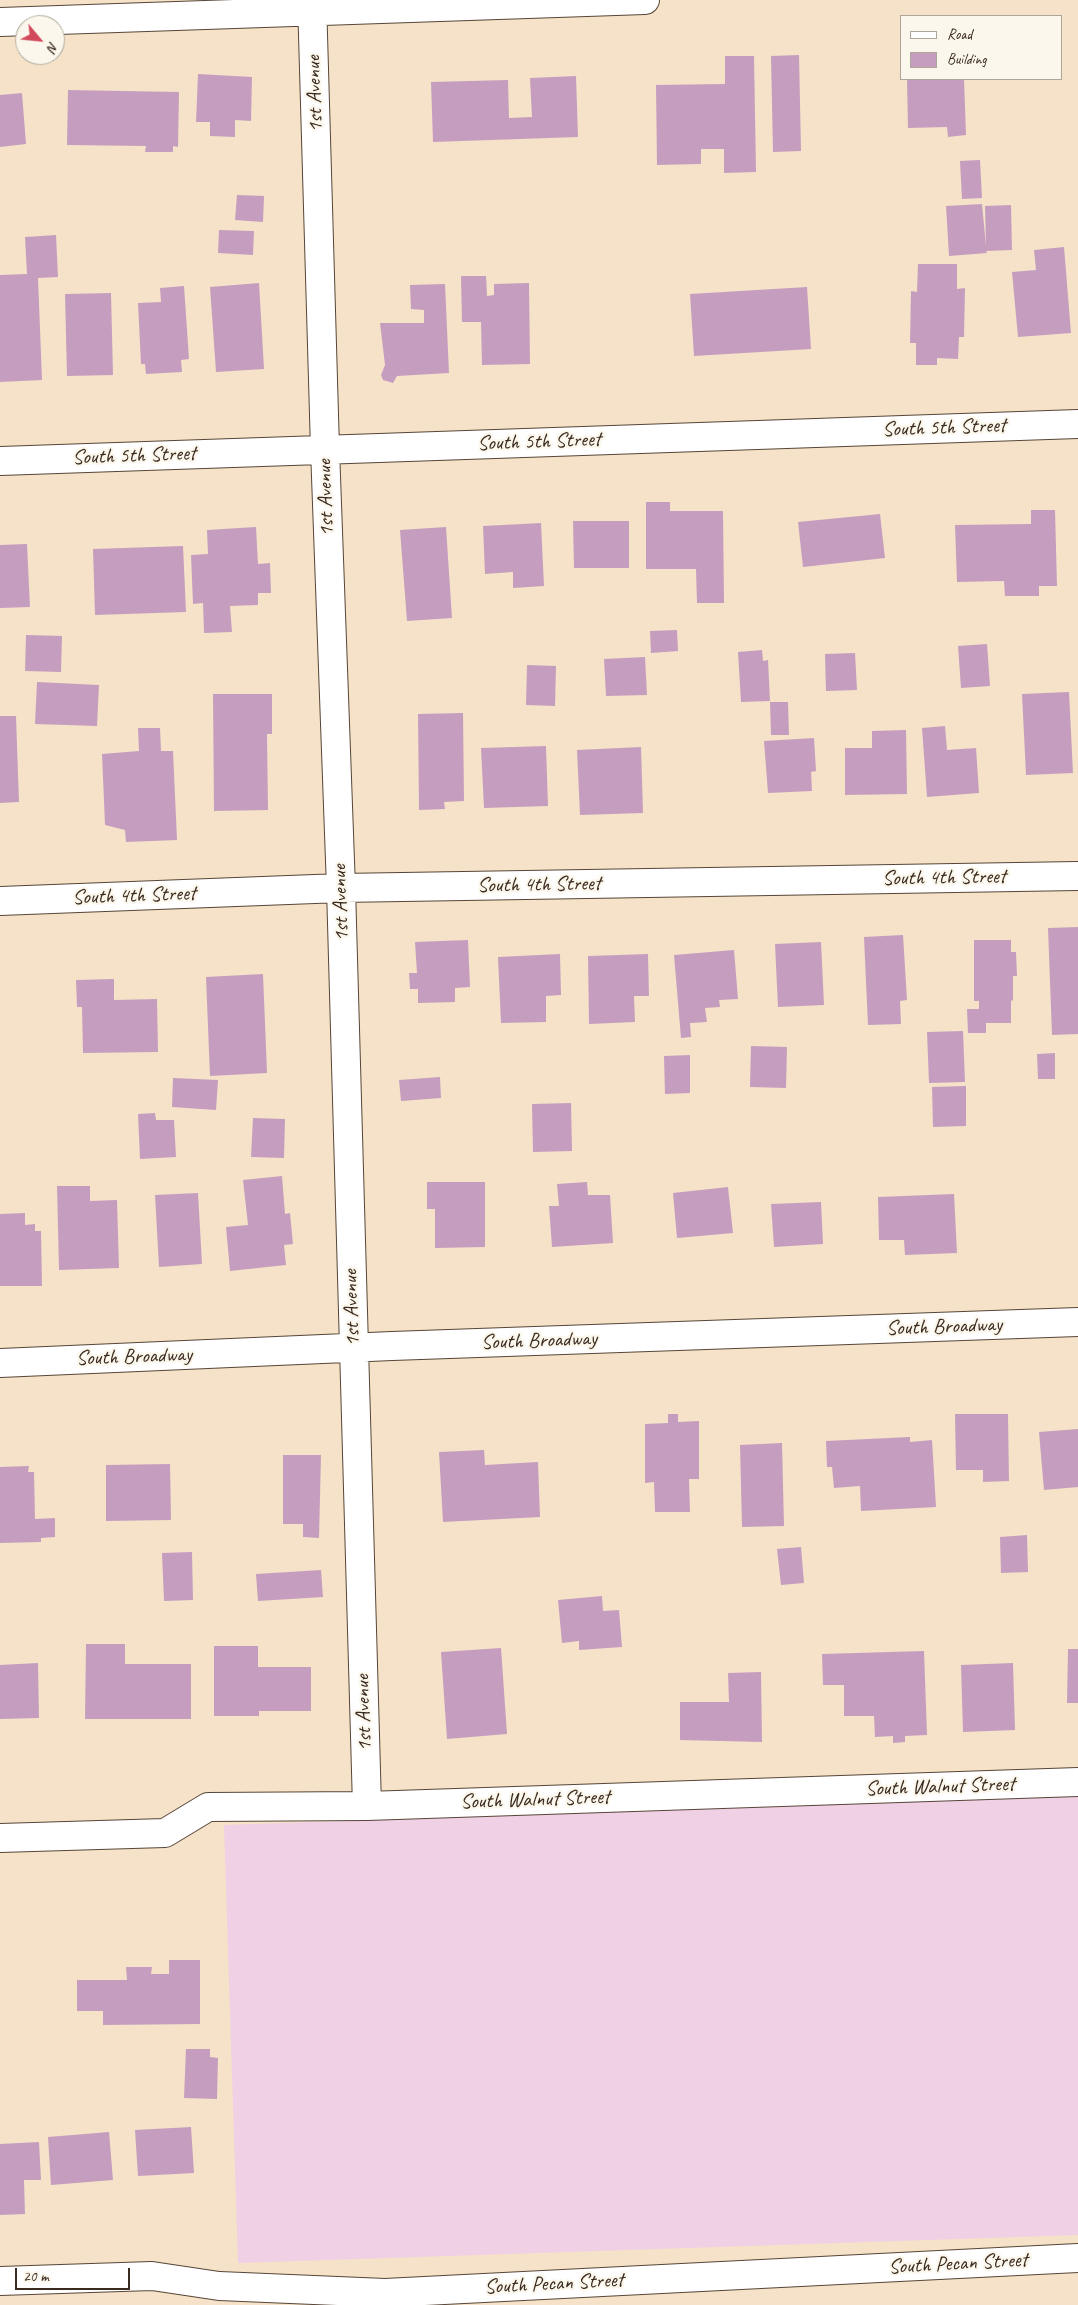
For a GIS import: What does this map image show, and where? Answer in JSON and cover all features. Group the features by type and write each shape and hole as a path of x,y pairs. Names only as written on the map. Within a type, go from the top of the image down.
{"street":[{"path":"0,22 312,5 645,0"},
{"name":"1st Avenue","path":"312,5 324,449 341,888 367,1806"},
{"name":"South 5th Street","path":"0,461 1078,424"},
{"name":"South 4th Street","path":"0,901 341,888 1078,876"},
{"name":"South Broadway","path":"0,1363 354,1348 1078,1322"},
{"name":"South Walnut Street","path":"0,1838 166,1833 208,1807 367,1806 1078,1782"},
{"name":"South Pecan Street","path":"0,2281 152,2276 219,2286 386,2299 1078,2258"}],"shaded area":[{"path":"1078,1796 1078,2235 238,2263 224,1825"}],"building":[{"path":"799,55 801,151 773,152 771,56"},
{"path":"725,56 754,56 756,172 724,173 724,149 701,149 701,164 657,165 656,85 725,84"},
{"path":"198,74 252,77 251,121 235,120 235,137 210,136 210,122 196,122"},
{"path":"576,76 578,137 433,142 431,82 508,80 509,118 532,117 530,78"},
{"path":"907,80 964,80 966,135 948,137 947,127 908,128"},
{"path":"68,90 179,92 178,147 173,146 173,152 145,152 146,146 67,145"},
{"path":"22,93 26,144 0,147 0,95"},
{"path":"980,160 982,198 962,199 960,161"},
{"path":"237,195 264,196 263,222 235,220"},
{"path":"982,204 986,246 985,206 1011,205 1012,250 949,256 946,206"},
{"path":"219,230 254,231 253,255 218,253"},
{"path":"56,235 58,277 38,278 42,380 0,382 0,275 27,274 25,237"},
{"path":"1064,247 1071,333 1018,337 1012,272 1036,270 1034,250"},
{"path":"918,264 957,264 957,289 965,288 964,337 959,337 958,359 937,358 937,365 916,365 916,343 910,343 911,291 917,292"},
{"path":"461,276 486,276 487,296 494,295 494,284 529,283 530,364 482,365 481,322 462,322"},
{"path":"259,283 264,369 216,372 210,287"},
{"path":"445,284 449,373 397,376 393,383 383,380 381,375 385,365 380,323 424,323 424,310 411,309 410,285"},
{"path":"184,286 189,359 181,360 182,372 146,374 145,364 141,364 138,303 161,302 160,288"},
{"path":"807,287 811,349 694,356 690,294"},
{"path":"111,293 113,375 67,376 65,294"},
{"path":"646,502 670,502 670,511 723,511 724,603 697,603 696,569 646,569"},
{"path":"1031,510 1055,510 1057,586 1039,586 1039,596 1005,596 1004,581 957,582 955,525 1031,524"},
{"path":"880,514 885,558 803,567 798,522"},
{"path":"573,521 629,521 629,568 574,568"},
{"path":"541,523 544,586 513,588 513,572 485,574 483,526"},
{"path":"256,527 258,564 270,563 271,593 258,593 258,605 230,606 232,632 204,633 203,603 193,604 191,555 208,554 207,530"},
{"path":"446,527 452,618 407,621 400,530"},
{"path":"27,544 30,607 0,608 0,545"},
{"path":"183,546 186,612 95,615 93,549"},
{"path":"677,630 678,651 651,653 650,631"},
{"path":"26,635 62,636 61,672 25,671"},
{"path":"987,644 990,686 961,688 958,646"},
{"path":"762,650 763,661 768,660 770,701 741,702 738,652"},
{"path":"855,653 857,690 826,691 825,654"},
{"path":"645,657 647,695 606,696 604,659"},
{"path":"527,665 556,666 555,706 526,705"},
{"path":"37,682 99,685 97,726 35,724"},
{"path":"1069,692 1073,773 1026,775 1022,694"},
{"path":"213,694 272,694 272,734 267,734 268,810 214,811"},
{"path":"770,702 788,702 789,735 771,735"},
{"path":"463,713 464,801 444,802 445,809 419,810 418,714"},
{"path":"0,716 16,716 19,802 0,803"},
{"path":"945,726 947,750 976,748 979,793 927,797 922,728"},
{"path":"138,728 160,728 161,751 173,751 177,840 126,842 125,830 105,825 102,754 139,751"},
{"path":"906,730 907,794 845,795 845,748 872,748 872,731"},
{"path":"814,738 816,771 811,772 812,791 768,793 764,741"},
{"path":"546,746 548,806 484,808 481,748"},
{"path":"641,747 643,813 580,815 577,750"},
{"path":"1078,927 1078,1034 1052,1035 1048,928"},
{"path":"903,935 907,1000 900,1001 901,1024 868,1025 864,937"},
{"path":"468,940 470,987 455,988 455,1002 418,1003 418,989 410,989 409,973 417,973 415,942"},
{"path":"974,940 1011,940 1011,952 1016,952 1017,976 1013,976 1011,1023 986,1023 986,1033 968,1033 967,1009 979,1009 979,1001 974,1001"},
{"path":"821,942 824,1005 778,1007 775,944"},
{"path":"734,950 738,999 719,1000 720,1007 705,1008 707,1022 690,1023 691,1037 681,1038 674,955"},
{"path":"560,954 561,995 546,996 546,1022 501,1023 498,957"},
{"path":"648,954 649,996 634,996 635,1022 589,1024 588,956"},
{"path":"263,974 267,1073 210,1076 206,977"},
{"path":"114,979 114,1000 157,999 158,1052 83,1053 82,1007 77,1007 76,980"},
{"path":"963,1031 965,1082 929,1083 927,1032"},
{"path":"751,1046 787,1047 786,1088 750,1087"},
{"path":"1055,1053 1055,1079 1038,1079 1037,1054"},
{"path":"690,1055 690,1093 665,1094 664,1056"},
{"path":"440,1077 441,1098 401,1101 399,1080"},
{"path":"173,1078 218,1080 216,1110 172,1107"},
{"path":"966,1086 966,1126 933,1127 932,1087"},
{"path":"571,1103 572,1151 533,1152 532,1104"},
{"path":"155,1113 156,1120 174,1120 176,1157 140,1159 138,1114"},
{"path":"253,1118 285,1119 284,1158 251,1157"},
{"path":"282,1176 285,1214 290,1213 293,1244 284,1245 286,1265 230,1271 226,1227 248,1225 243,1180"},
{"path":"427,1182 485,1182 485,1247 435,1248 435,1209 427,1209"},
{"path":"587,1182 588,1195 610,1195 613,1243 552,1247 549,1206 559,1206 557,1184"},
{"path":"57,1186 90,1186 90,1201 117,1200 119,1268 59,1270"},
{"path":"728,1187 733,1233 677,1238 673,1193"},
{"path":"198,1193 202,1264 159,1267 155,1195"},
{"path":"954,1194 957,1253 905,1255 904,1240 879,1240 878,1197"},
{"path":"821,1202 823,1244 774,1247 771,1204"},
{"path":"25,1213 25,1225 35,1224 35,1231 41,1231 42,1286 0,1286 0,1214"},
{"path":"668,1414 678,1414 678,1422 699,1421 699,1479 689,1479 690,1512 655,1512 654,1482 645,1483 645,1424 668,1423"},
{"path":"955,1414 1008,1414 1009,1481 983,1482 983,1470 956,1470"},
{"path":"1078,1429 1078,1487 1044,1490 1039,1432"},
{"path":"910,1437 910,1442 932,1440 936,1507 861,1511 860,1486 834,1488 832,1467 827,1467 826,1441"},
{"path":"782,1443 784,1526 742,1527 740,1445"},
{"path":"484,1450 485,1465 538,1462 540,1517 443,1522 439,1452"},
{"path":"283,1455 321,1455 319,1538 303,1537 303,1524 283,1524"},
{"path":"170,1464 171,1520 106,1521 106,1465"},
{"path":"29,1466 28,1472 34,1472 35,1519 55,1518 55,1537 41,1538 41,1542 0,1543 0,1467"},
{"path":"1027,1535 1028,1572 1001,1573 1000,1537"},
{"path":"801,1547 804,1583 781,1585 777,1549"},
{"path":"192,1552 193,1600 164,1601 162,1553"},
{"path":"321,1570 323,1597 258,1601 256,1574"},
{"path":"602,1596 603,1611 619,1610 622,1647 579,1650 579,1641 562,1643 558,1600"},
{"path":"86,1644 125,1644 125,1664 191,1664 191,1719 85,1719"},
{"path":"214,1646 258,1646 258,1667 311,1667 311,1711 259,1711 259,1716 214,1716"},
{"path":"501,1648 507,1734 447,1739 441,1652"},
{"path":"1068,1649 1078,1649 1078,1703 1067,1703"},
{"path":"924,1651 927,1735 905,1736 905,1742 893,1743 893,1736 875,1737 874,1716 844,1716 844,1685 823,1685 822,1654"},
{"path":"38,1663 39,1718 0,1719 0,1665"},
{"path":"1013,1663 1015,1730 963,1732 961,1665"},
{"path":"761,1672 762,1742 680,1740 680,1702 729,1702 728,1673"},
{"path":"169,1960 200,1960 200,2024 103,2025 103,2011 77,2011 77,1980 127,1980 126,1967 152,1967 151,1974 169,1974"},
{"path":"186,2049 210,2049 210,2057 218,2058 217,2099 184,2098"},
{"path":"191,2127 194,2173 138,2176 135,2130"},
{"path":"109,2132 113,2180 51,2185 48,2137"},
{"path":"39,2142 41,2180 24,2180 25,2214 0,2215 0,2144"}]}
